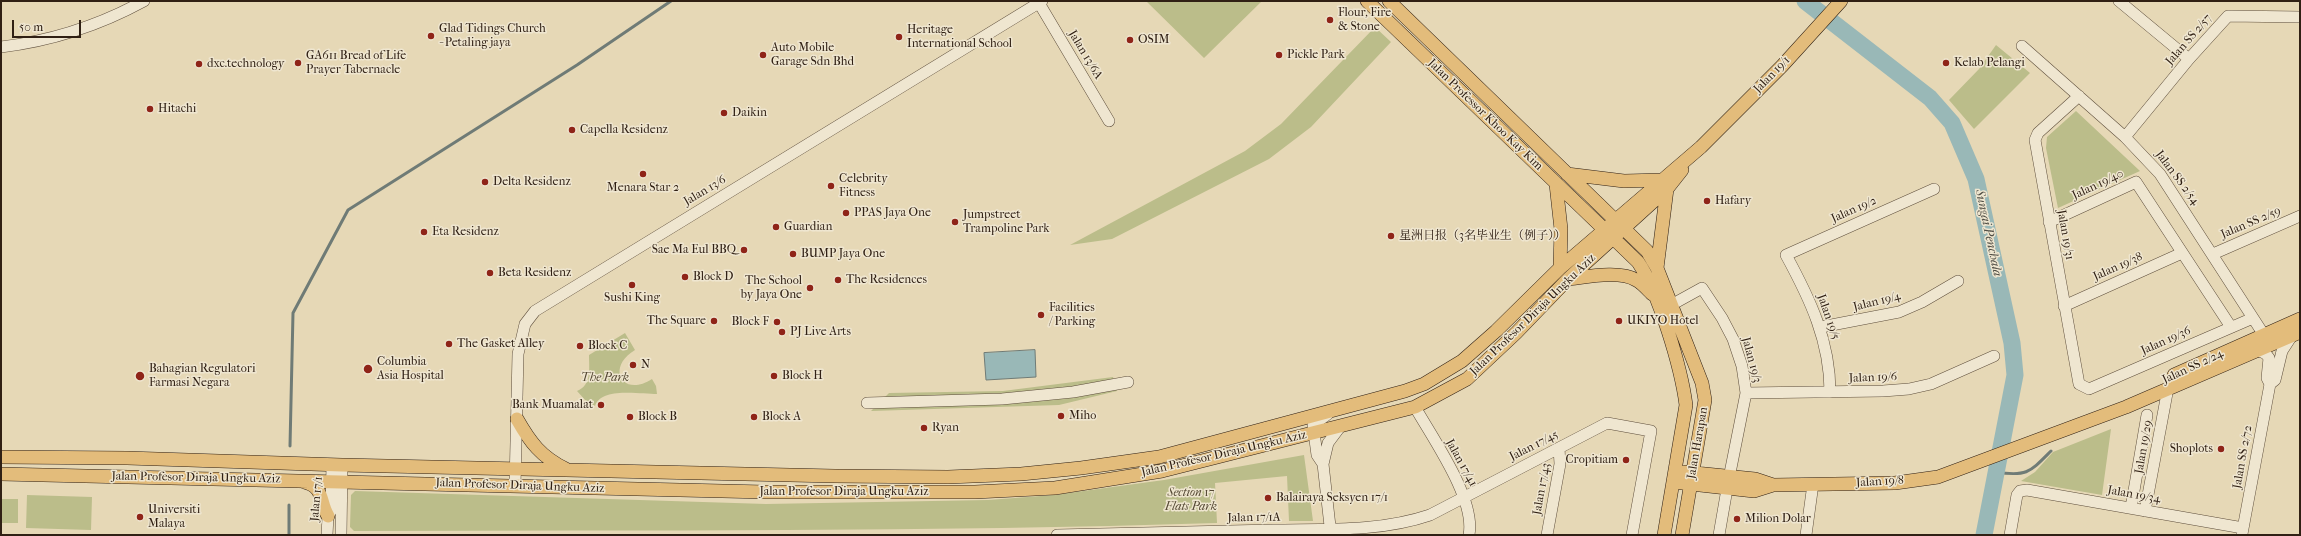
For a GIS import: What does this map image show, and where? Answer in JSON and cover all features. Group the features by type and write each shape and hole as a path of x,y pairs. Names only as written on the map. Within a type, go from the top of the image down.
{"main road":[{"name":"Jalan Professor Khoo Kay Kim","path":"1367,1 1608,234"},
{"name":"Jalan Professor Khoo Kay Kim","path":"1389,1 1619,224"},
{"name":"Jalan 19/1","path":"1608,234 1664,185 1841,2"},
{"path":"1567,174 1664,185 1657,268"},
{"path":"1556,184 1561,229 1560,268"},
{"name":"Jalan Harapan","path":"1619,224 1647,251 1657,268 1673,304 1702,383 1705,400 1682,535"},
{"name":"Jalan Harapan","path":"1608,234 1638,262 1646,274 1682,382 1686,405 1664,535"},
{"name":"Jalan Profesor Diraja Ungku Aziz","path":"1,457 128,458 337,465 835,476 948,477 1021,474 1081,468 1159,457 1406,392 1424,384 1462,361 1496,331 1560,268 1608,234"},
{"name":"Jalan Profesor Diraja Ungku Aziz","path":"1,474 515,486 881,492 975,492 1055,488 1162,470 1340,427 1415,407 1468,380 1568,279 1608,234"},
{"path":"1568,279 1605,275 1627,277 1635,279 1654,295"},
{"name":"Jalan SS 2/24","path":"2089,420 2123,399 2300,319"},
{"name":"Jalan SS 2/24","path":"1985,461 2126,407 2297,333"},
{"path":"517,419 528,438 544,456 569,470"},
{"name":"Jalan 19/8","path":"1674,476 1728,484 1755,479 1774,485 1895,483 1938,477 1985,461"},
{"path":"297,480 311,484 322,494 328,516"}],"street":[{"path":"1,47 35,41 69,32 123,12 144,1"},
{"path":"2119,1 2189,59"},
{"name":"Jalan 13/6A","path":"1041,2 1108,121"},
{"name":"Jalan 13/6","path":"515,486 518,354 525,324 535,311 1041,2"},
{"name":"Jalan SS 2/57","path":"2125,137 2189,59 2228,16 2300,17"},
{"name":"Jalan SS 2/54","path":"2022,46 2125,137 2160,174 2264,335"},
{"name":"Jalan 19/31","path":"2079,96 2038,133 2035,140 2079,384 2089,389"},
{"name":"Jalan 19/40","path":"2049,222 2136,182 2182,253"},
{"name":"Jalan 19/2","path":"1786,256 1934,189"},
{"name":"Jalan SS 2/59","path":"2213,254 2300,216"},
{"path":"2182,253 2231,327"},
{"name":"Jalan 19/38","path":"2064,306 2182,253"},
{"name":"Jalan 19/5","path":"1786,256 1821,327 1828,363 1830,392"},
{"name":"Jalan 19/4","path":"1821,327 1899,312 1922,302 1958,281"},
{"name":"Jalan 19/3","path":"1673,304 1702,288 1722,318 1733,339 1742,366 1746,393 1718,535"},
{"name":"Jalan 19/36","path":"2089,389 2253,318"},
{"name":"Jalan SS 2/72","path":"2270,384 2275,380 2282,350 2297,333"},
{"name":"Jalan SS 2/72","path":"2242,531 2270,384 2267,378 2270,358 2266,354 2258,351 2251,352"},
{"name":"Jalan 19/6","path":"1746,393 1909,389 1931,384 1994,356"},
{"path":"867,403 1002,399 1073,392 1128,382"},
{"name":"Jalan 19/29","path":"2145,510 2168,388"},
{"name":"Jalan 17/41","path":"1415,407 1464,497 1471,522 1469,535"},
{"path":"1323,464 1317,455 1313,425 1318,420 1333,411"},
{"path":"2131,508 2147,415"},
{"name":"Jalan 17/45","path":"1331,532 1406,523 1430,515 1607,424 1651,431 1632,535"},
{"path":"1331,532 1323,464 1328,443 1340,427"},
{"name":"Jalan 17/43","path":"1547,535 1560,464 1559,448"},
{"name":"Jalan 17/1","path":"337,465 341,535"},
{"name":"Jalan 17/1","path":"327,535 328,516 331,511 337,481"},
{"path":"1806,535 1812,484"},
{"name":"Jalan 19/34","path":"2010,535 2017,495 2020,491 2027,490 2145,510 2242,531"},
{"name":"Jalan 17/1A","path":"1058,535 1331,532"}],"green space":[{"path":"1146,1 1262,1 1204,58"},
{"path":"1375,27 1391,42 1311,127 1269,159 1112,239 1070,245 1245,151 1281,124"},
{"path":"1996,45 2030,73 1974,129 1949,100 1979,69"},
{"path":"2076,111 2140,171 2058,208 2046,148 2047,137"},
{"name":"The Park","path":"625,333 635,350 626,357 621,365 621,378 626,383 633,385 642,384 652,379 656,386 657,394 613,394 605,396 599,400 595,406 586,401 577,391 585,385 589,376 589,355"},
{"path":"1113,377 1117,391 1059,405 871,411 889,393 1003,391"},
{"path":"2111,429 2102,495 2021,481 2035,472 2053,452"},
{"name":"Section 17 Flats Park","path":"1304,455 1313,521 1289,521 1287,476 1215,483 1217,523 1001,528 786,530 354,531 350,527 351,495 355,491 766,504 988,500 1054,495 1164,480"},
{"path":"27,495 92,497 91,530 26,528"},
{"path":"1,499 18,499 18,523 1,523"}],"water":[{"path":"1035,350 1036,377 986,380 984,353"}],"waterway":[{"path":"290,446 293,313 348,210 577,65 671,1"},
{"name":"Sungai Penchala","path":"1805,1 1930,98 1952,123 1976,179 2012,343 2015,375 1984,535"},
{"path":"1996,472 2015,474 2027,471 2038,464 2051,451"},
{"path":"289,505 289,535"}],"place":[{"name":"Flour, Fire & Stone","path":"1330,20"},
{"name":"Glad Tidings Church - Petaling jaya","path":"431,36"},
{"name":"Heritage International School","path":"899,37"},
{"name":"OSIM","path":"1130,40"},
{"name":"Auto Mobile Garage Sdn Bhd","path":"763,55"},
{"name":"Pickle Park","path":"1279,55"},
{"name":"GA611 Bread of Life Prayer Tabernacle","path":"298,63"},
{"name":"Kelab Pelangi","path":"1946,63"},
{"name":"dxc.technology","path":"199,64"},
{"name":"Hitachi","path":"150,109"},
{"name":"Daikin","path":"724,113"},
{"name":"Capella Residenz","path":"572,130"},
{"name":"Menara Star 2","path":"643,174"},
{"name":"Delta Residenz","path":"485,182"},
{"name":"Celebrity Fitness","path":"831,186"},
{"name":"Hafary","path":"1707,201"},
{"name":"PPAS Jaya One","path":"846,213"},
{"name":"Jumpstreet Trampoline Park","path":"955,222"},
{"name":"Guardian","path":"776,227"},
{"name":"Eta Residenz","path":"424,232"},
{"name":"星洲日报（3名毕业生（例子））","path":"1391,236"},
{"name":"Sae Ma Eul BBQ","path":"744,250"},
{"name":"BUMP Jaya One","path":"793,254"},
{"name":"Beta Residenz","path":"490,273"},
{"name":"Block D","path":"685,277"},
{"name":"The Residences","path":"838,280"},
{"name":"Sushi King","path":"632,285"},
{"name":"The School by Jaya One","path":"810,288"},
{"name":"Facilities / Parking","path":"1041,315"},
{"name":"The Square","path":"714,321"},
{"name":"UKIYO Hotel","path":"1619,321"},
{"name":"Block F","path":"777,322"},
{"name":"PJ Live Arts","path":"782,332"},
{"name":"The Gasket Alley","path":"449,344"},
{"name":"Block C","path":"580,346"},
{"name":"N","path":"633,365"},
{"name":"Columbia Asia Hospital","path":"368,369"},
{"name":"Bahagian Regulatori Farmasi Negara","path":"140,376"},
{"name":"Block H","path":"774,376"},
{"name":"Bank Muamalat","path":"601,405"},
{"name":"Miho","path":"1061,416"},
{"name":"Block B","path":"630,417"},
{"name":"Block A","path":"754,417"},
{"name":"Ryan","path":"924,428"},
{"name":"Shoplots","path":"2221,449"},
{"name":"Cropitiam","path":"1626,460"},
{"name":"Balairaya Seksyen 17/1","path":"1268,498"},
{"name":"Universiti Malaya","path":"140,517"},
{"name":"Milion Dolar","path":"1737,519"}]}
